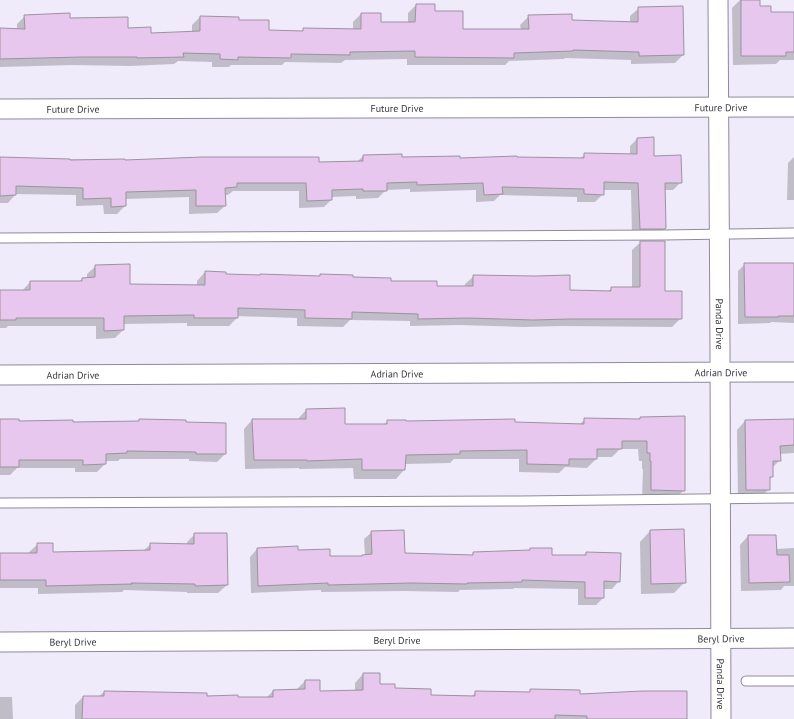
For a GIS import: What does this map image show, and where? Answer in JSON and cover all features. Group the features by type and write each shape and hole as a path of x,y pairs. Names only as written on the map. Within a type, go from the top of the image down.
{"street":[{"name":"Panda Drive","path":"718,0 721,719"},
{"name":"Future Drive","path":"0,109 794,107"},
{"name":"Adrian Drive","path":"0,375 794,372"},
{"name":"Beryl Drive","path":"0,642 794,638"}],"lane":[{"path":"0,238 794,233"},
{"path":"0,503 521,501 794,498"},
{"path":"746,681 794,681"}],"building":[{"path":"741,0 760,0 760,6 771,6 771,12 794,12 794,52 786,52 786,56 741,56"},
{"path":"416,4 435,4 435,11 463,11 463,29 529,29 528,15 572,14 572,20 638,22 638,7 683,6 684,55 639,56 639,52 573,50 514,53 514,58 415,57 415,51 350,52 350,55 291,54 291,58 238,57 238,60 220,59 220,54 183,53 184,57 0,59 0,28 25,29 24,15 70,13 70,18 128,17 128,28 151,27 151,33 200,31 200,16 239,17 239,20 269,20 269,30 303,31 303,28 361,29 361,13 381,13 381,22 415,22"},
{"path":"654,137 654,156 681,155 682,183 665,183 665,229 640,229 638,183 604,182 604,195 584,194 584,189 502,187 503,194 484,195 483,183 417,185 417,182 387,183 387,191 363,191 363,189 332,190 332,200 307,201 306,183 237,183 237,187 225,188 226,206 196,206 196,190 126,192 126,206 111,207 111,198 83,199 83,188 16,186 16,195 0,196 0,157 70,160 125,160 202,157 319,157 319,162 363,161 363,155 402,154 402,157 460,156 460,158 517,156 584,158 584,153 637,154 637,138"},
{"path":"640,241 665,241 665,291 682,291 682,319 418,319 418,314 352,312 352,319 305,318 305,310 238,308 238,318 194,318 194,315 124,316 124,330 104,331 104,318 16,318 16,320 0,320 0,290 30,290 30,281 82,281 82,278 95,277 95,265 130,264 130,284 205,285 205,271 226,272 226,274 260,275 353,275 353,277 391,278 391,281 437,281 437,286 473,286 473,275 570,275 570,290 611,291 611,287 640,287"},
{"path":"744,263 794,263 794,316 745,317"},
{"path":"345,408 345,424 387,424 387,420 515,419 515,422 584,424 584,418 640,419 640,417 685,416 685,491 651,490 651,461 650,453 647,453 647,441 622,441 622,449 597,449 597,459 569,459 569,465 527,464 527,450 460,451 460,454 406,455 405,470 362,470 362,459 307,461 254,460 252,419 306,419 306,409"},
{"path":"0,419 19,419 19,421 73,420 73,422 139,421 139,419 226,423 226,454 127,451 127,453 106,454 106,464 83,465 83,460 19,460 19,467 0,467"},
{"path":"794,419 794,445 780,446 781,461 773,461 773,477 770,477 770,490 746,490 745,420"},
{"path":"684,529 686,583 651,584 650,530"},
{"path":"404,530 405,553 473,555 473,552 552,548 552,555 586,555 586,552 621,553 620,582 604,581 604,598 585,598 585,582 522,580 522,582 467,584 411,583 328,585 328,583 258,586 257,548 298,546 298,550 330,549 330,556 362,556 372,554 371,531"},
{"path":"194,533 227,533 228,585 195,586 195,584 131,583 132,584 46,586 46,580 0,580 0,553 37,553 37,543 53,543 53,552 150,550 150,543 194,544"},
{"path":"748,535 776,535 777,555 789,555 790,582 749,583"},
{"path":"363,673 380,673 380,684 395,684 395,688 431,689 431,695 475,696 475,691 530,692 530,689 580,690 580,694 643,691 687,691 687,719 587,719 587,716 555,715 555,719 82,719 83,696 104,696 104,691 207,693 207,696 238,695 238,697 273,697 273,690 305,689 305,680 320,680 320,691 363,690"}]}
